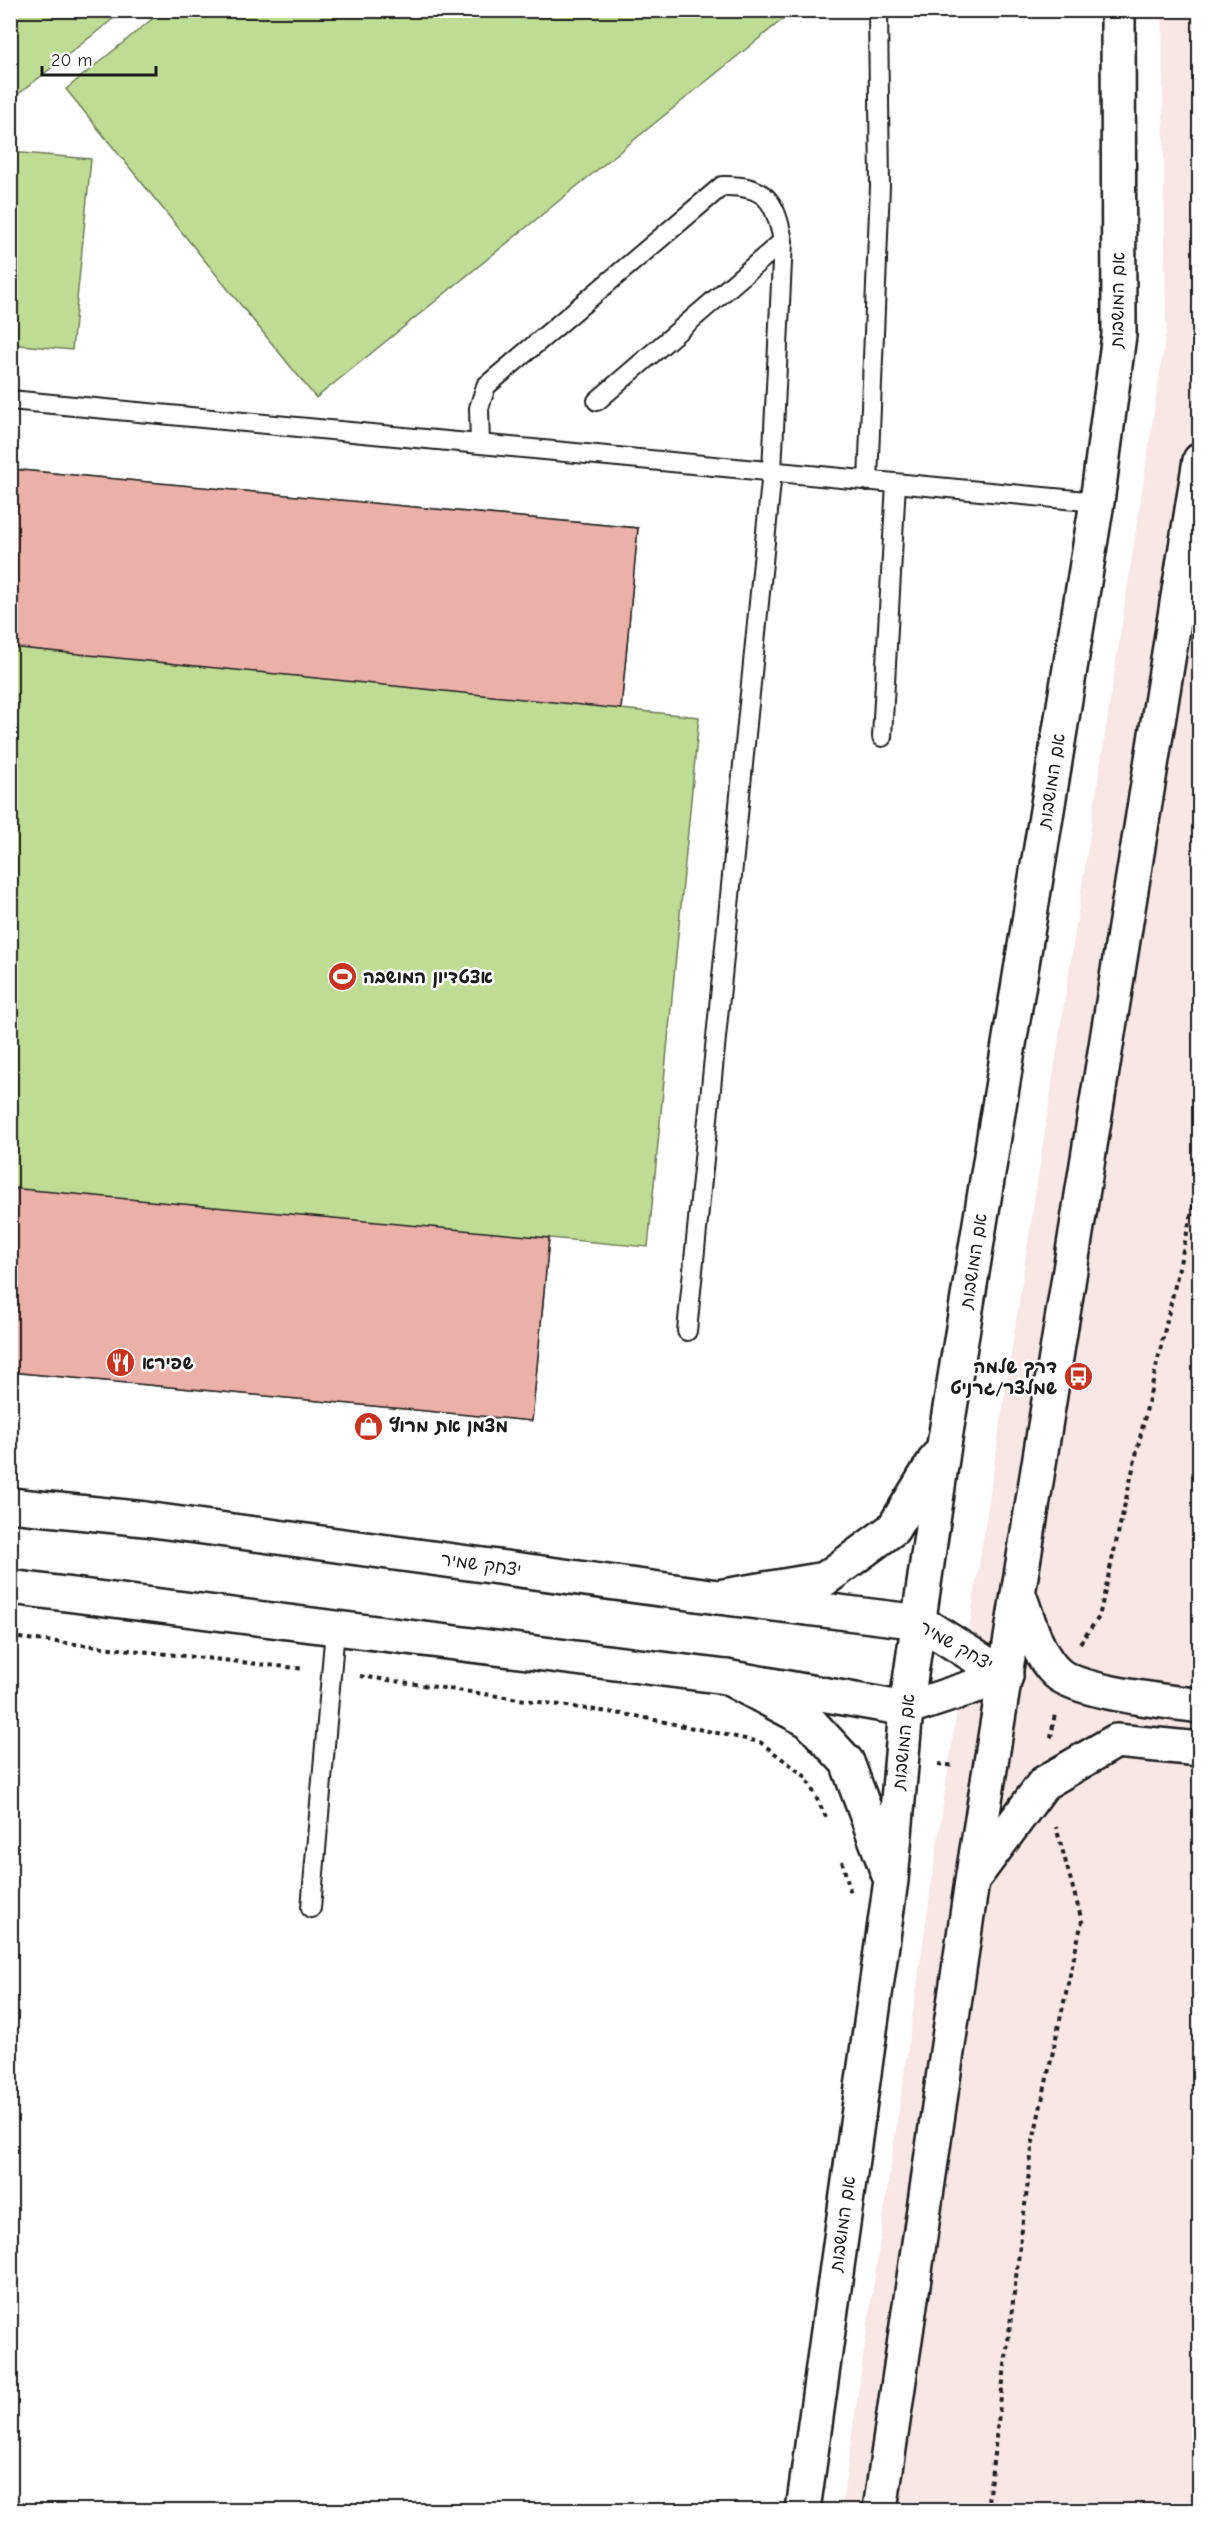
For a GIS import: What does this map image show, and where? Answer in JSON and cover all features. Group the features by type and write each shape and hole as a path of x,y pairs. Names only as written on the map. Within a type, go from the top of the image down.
{"main road":[{"name":"אם המושבות","path":"803,2511 891,1880 906,1709 945,1445 1097,502 1119,335 1118,10"},
{"path":"880,2511 972,1881 1200,460"},
{"path":"718,1597 825,1579 893,1529 945,1445"},
{"name":"יצחק שמיר","path":"10,1504 145,1519 718,1597 920,1622 1006,1676"},
{"name":"יצחק שמיר","path":"10,1587 726,1677 906,1709 1006,1676"},
{"path":"1018,1593 1041,1652 1058,1674 1091,1688 1200,1706"},
{"path":"726,1677 808,1721 847,1762 891,1880"},
{"path":"972,1881 1044,1783 1116,1741 1200,1749"}],"lane":[{"path":"868,480 880,186 878,10"},
{"path":"480,444 479,408 486,386 722,186 744,185 765,194 778,215 783,241 772,471 687,1330"},
{"path":"597,401 783,241"},
{"path":"10,400 1097,502"},
{"path":"882,736 896,483"},
{"path":"310,1908 333,1672 335,1629"}],"path":[{"path":"987,2511 1033,2141 1082,1921 1044,1783 1054,1724 1058,1674 1099,1617 1200,1176"},
{"path":"10,1637 333,1672 636,1716 760,1742 806,1777 829,1824"},
{"path":"840,1854 851,1895"}],"shaded area":[{"path":"1162,11 1199,11 1199,2510 841,2510 950,1756 1166,332"}],"green space":[{"path":"11,10 123,10 123,11 11,100"},
{"path":"162,11 793,11 316,398 66,89"},
{"path":"10,152 91,159 72,350 11,344"},
{"name":"אצטדיון המושבה","path":"11,469 638,528 621,709 699,717 648,1247 549,1238 532,1421 11,1372"}],"building":[{"path":"10,469 638,528 621,709 10,647"},
{"path":"10,1188 549,1238 532,1421 10,1372"}],"place":[{"name":"אצטדיון המושבה","path":"342,977"},
{"name":"שפירא","path":"121,1363"},
{"name":"דרך שלמה שמלצר/גרניט","path":"1078,1377"},
{"name":"מצמן את מרוץ","path":"368,1426"}]}
